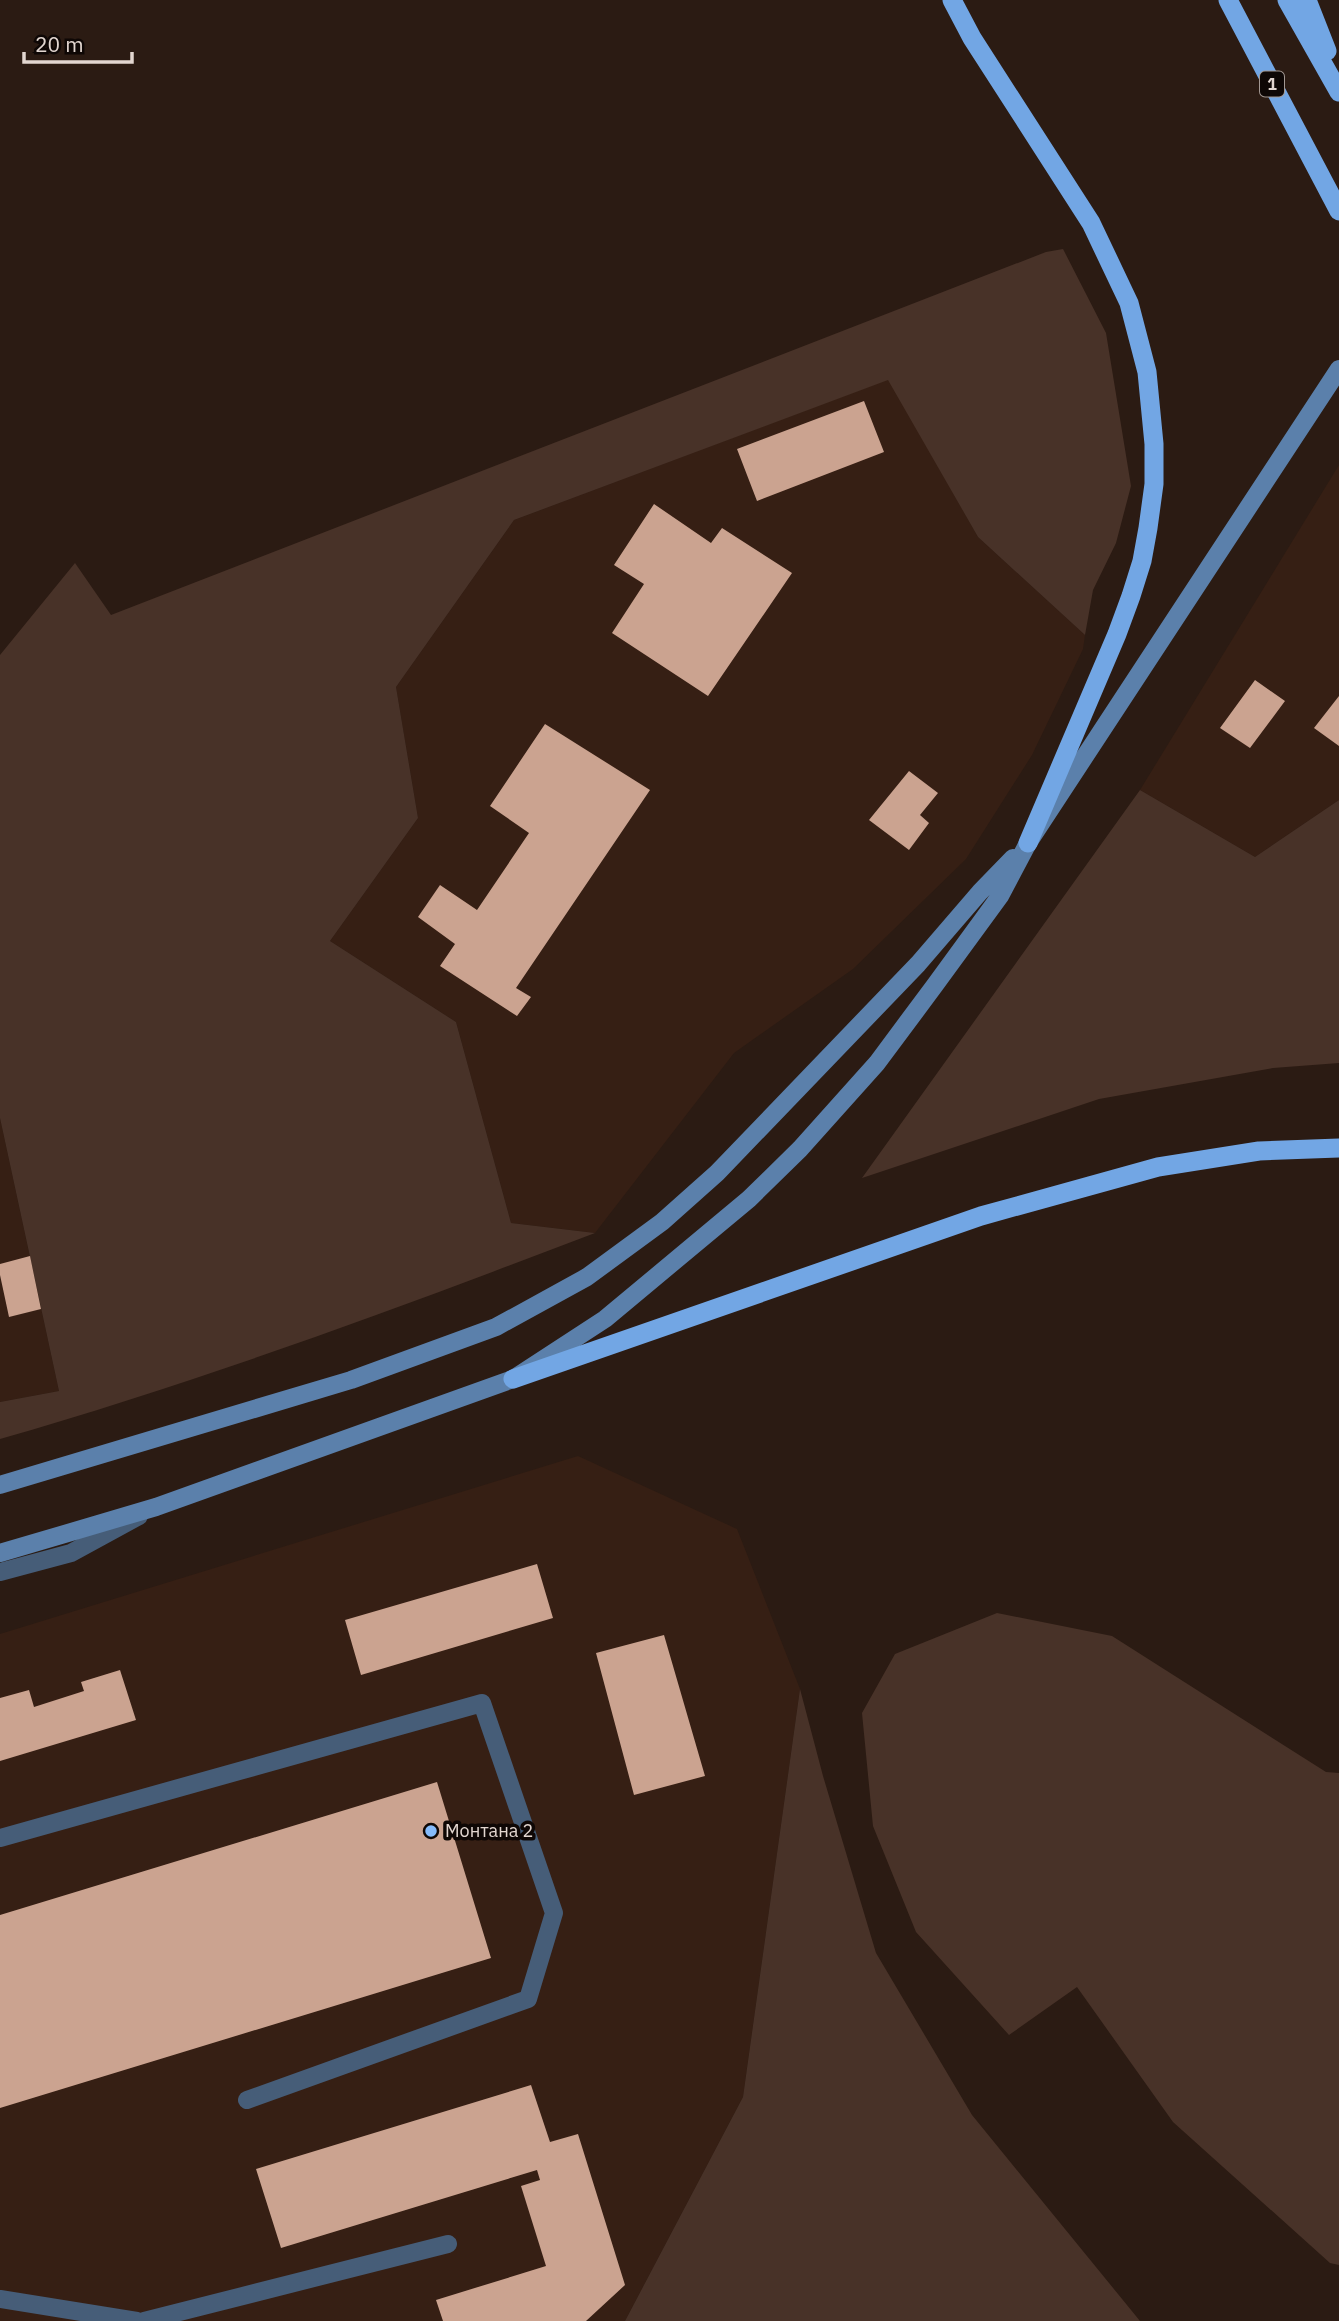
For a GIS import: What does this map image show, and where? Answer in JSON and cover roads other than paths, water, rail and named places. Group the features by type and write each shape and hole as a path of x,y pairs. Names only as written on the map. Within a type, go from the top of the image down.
{"highway":[{"path":"952,0 972,38 1091,223 1129,303 1147,372 1154,444 1154,484 1148,528 1142,561 1131,596 1118,634 1028,843"},
{"name":"1","path":"1228,0 1339,211"},
{"path":"1287,0 1339,92"},
{"path":"1307,0 1339,81"},
{"path":"513,1379 981,1216 1158,1167 1259,1151 1339,1148"}],"main road":[{"path":"0,1553 156,1507 513,1379 605,1319 749,1199 800,1149 877,1063 1000,896 1028,843 1339,369"},
{"path":"0,1485 351,1380 496,1327 587,1277 662,1222 718,1174 918,964 980,892 1028,843"}],"lane":[{"path":"0,1572 71,1553 156,1507"},
{"path":"0,1838 482,1703 554,1913 528,1999 247,2100"},
{"path":"144,2321 449,2244"},
{"path":"0,2299 137,2321"}],"place":[{"name":"Монтана 2","path":"431,1831"}]}
